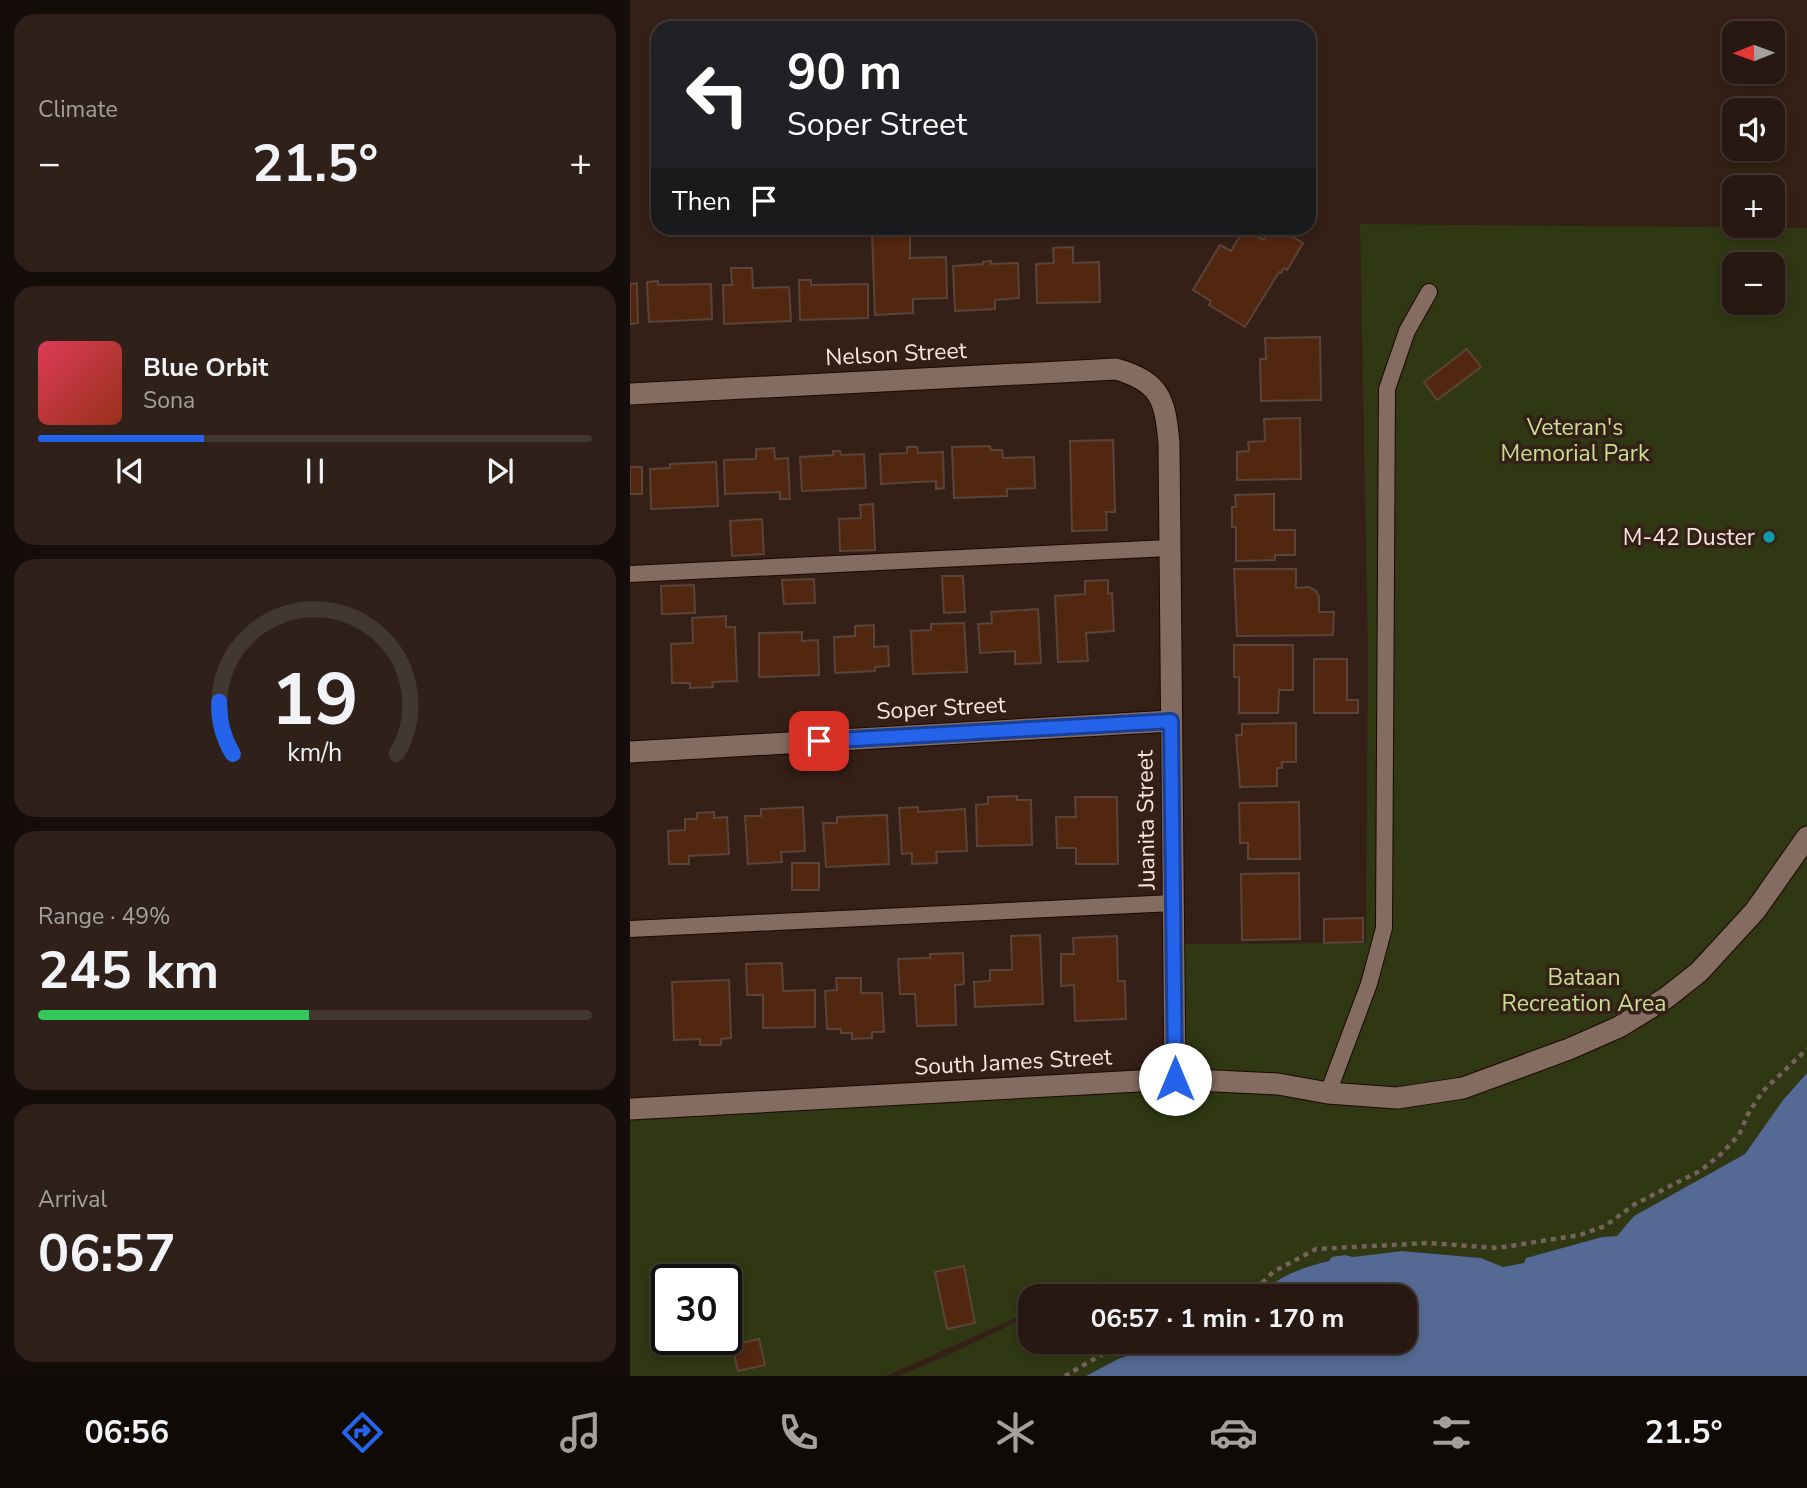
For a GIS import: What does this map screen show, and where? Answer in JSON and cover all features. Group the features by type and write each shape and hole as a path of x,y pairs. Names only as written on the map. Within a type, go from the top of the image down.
{"street":[{"name":"Nelson Street","path":"630,394 1116,369 1139,376 1158,393"},
{"name":"Juanita Street","path":"1158,393 1166,417 1168,443 1175,1079"},
{"name":"Soper Street","path":"630,752 1171,721"},
{"name":"South James Street","path":"630,1109 1175,1079 1278,1084 1328,1093 1397,1098 1463,1088 1569,1049 1619,1027 1666,998 1699,972 1755,911 1807,837"}],"lane":[{"path":"1328,1093 1369,984 1384,928 1387,389 1407,331 1429,292"},
{"path":"630,574 1168,548"},
{"path":"630,929 1174,903"}],"path":[{"path":"1261,1284 1273,1272 1316,1249 1428,1243 1497,1248 1580,1234 1605,1226 1635,1204 1700,1171 1721,1154 1739,1135 1762,1092 1807,1049"},
{"path":"1065,1376 1102,1354"}],"green space":[{"path":"1360,224 1722,227 1722,238 1785,238 1785,228 1807,228 1807,1073 1783,1100 1745,1154 1634,1216 1617,1236 1601,1237 1526,1258 1524,1263 1503,1267 1481,1258 1402,1251 1353,1257 1345,1255 1287,1275 1273,1284 1095,1284 1111,1276 1093,1284 1018,1284 1018,1317 886,1376 630,1376 630,1109 1175,1079 1175,944 1366,943 1368,652"},
{"path":"1018,1321 1018,1354 1132,1354 1086,1376 898,1376"}],"water":[{"path":"1807,1073 1807,1376 1086,1376 1132,1354 1417,1354 1417,1284 1273,1284 1301,1269 1345,1255 1353,1257 1402,1251 1481,1258 1503,1267 1524,1263 1526,1258 1602,1237 1617,1236 1634,1216 1745,1154 1783,1100"}],"building":[{"path":"872,235 910,235 910,258 946,257 947,298 913,299 913,313 875,315"},
{"path":"1240,235 1255,235 1264,240 1267,235 1290,235 1303,243 1287,270 1284,268 1279,272 1245,327 1209,305 1211,301 1193,290 1220,245 1231,251"},
{"path":"1073,247 1073,263 1099,262 1100,302 1037,303 1036,264 1054,263 1053,248"},
{"path":"991,261 991,264 1018,263 1019,298 995,300 995,309 955,311 953,266"},
{"path":"731,268 752,268 753,288 789,287 791,321 724,324 723,285 732,285"},
{"path":"799,280 811,280 811,285 868,284 868,318 800,320"},
{"path":"658,281 658,285 711,284 712,319 649,322 647,282"},
{"path":"637,283 638,323 630,324 630,284"},
{"path":"1320,337 1321,400 1261,401 1260,359 1266,359 1265,338"},
{"path":"1467,349 1481,367 1437,400 1424,382"},
{"path":"1300,418 1301,479 1237,480 1237,452 1249,451 1248,442 1265,441 1264,419"},
{"path":"1113,440 1115,512 1106,512 1107,530 1072,531 1070,441"},
{"path":"990,446 991,450 1002,450 1003,458 1034,457 1035,488 1007,489 1007,496 954,498 952,447"},
{"path":"907,447 917,447 918,453 943,452 944,488 936,489 936,481 881,484 880,454 907,453"},
{"path":"774,448 775,459 788,458 790,499 780,499 780,492 725,494 724,460 756,459 756,449"},
{"path":"833,451 840,451 841,455 864,454 866,488 802,491 800,457 833,455"},
{"path":"716,462 718,506 651,509 650,469 670,468 670,464"},
{"path":"630,467 642,467 642,494 630,494"},
{"path":"1274,494 1274,530 1295,530 1295,555 1275,555 1275,560 1236,561 1236,527 1232,527 1232,507 1236,507 1235,495"},
{"path":"873,504 875,550 840,551 839,519 861,518 860,505"},
{"path":"762,519 764,554 732,556 730,521"},
{"path":"1234,569 1296,569 1296,588 1309,587 1316,591 1319,597 1319,612 1334,612 1333,635 1237,636"},
{"path":"942,576 963,576 965,612 944,613"},
{"path":"814,579 815,603 784,604 782,580"},
{"path":"1108,580 1108,594 1112,593 1114,631 1086,633 1088,661 1058,662 1055,596 1085,594 1085,581"},
{"path":"694,585 695,613 662,614 661,586"},
{"path":"1038,609 1041,663 1015,664 1015,651 980,653 978,624 992,623 991,612"},
{"path":"726,616 726,627 735,627 737,681 712,682 713,687 690,688 690,683 672,683 671,644 693,643 692,618"},
{"path":"964,623 967,672 913,674 911,631 931,630 931,624"},
{"path":"874,625 874,647 888,646 889,666 875,667 875,671 835,673 834,637 855,636 855,626"},
{"path":"802,632 802,641 818,640 819,675 759,677 759,633"},
{"path":"1234,645 1293,645 1293,690 1279,690 1278,713 1239,713 1239,677 1234,677"},
{"path":"1314,659 1347,659 1347,700 1358,700 1358,713 1314,713"},
{"path":"1296,723 1296,762 1282,762 1282,768 1277,768 1277,786 1240,787 1236,735 1242,735 1242,724"},
{"path":"1017,796 1017,800 1031,800 1032,845 977,846 976,805 988,804 988,797"},
{"path":"1075,797 1117,797 1118,864 1076,864 1076,848 1057,848 1056,817 1076,817"},
{"path":"1299,802 1300,859 1248,859 1248,843 1240,843 1239,803"},
{"path":"803,807 805,851 781,852 782,862 748,864 745,816 761,816 761,809"},
{"path":"918,807 918,812 965,809 967,851 936,852 937,863 912,864 912,853 902,854 899,808"},
{"path":"714,812 714,818 727,817 729,854 689,856 689,864 669,864 668,831 685,830 685,819 697,819 697,813"},
{"path":"887,815 889,864 826,867 823,823 837,823 837,817"},
{"path":"792,863 819,863 819,890 792,890"},
{"path":"1299,873 1300,939 1242,940 1241,874"},
{"path":"1363,918 1363,942 1324,943 1324,919"},
{"path":"1040,935 1043,1004 975,1007 974,982 990,981 990,970 1012,970 1011,936"},
{"path":"1117,936 1118,981 1125,981 1126,1019 1075,1021 1074,985 1061,986 1061,954 1074,954 1073,938"},
{"path":"963,953 964,984 955,985 956,1025 917,1026 915,994 900,994 898,959"},
{"path":"782,963 783,991 815,990 815,1027 763,1028 763,995 747,995 746,964"},
{"path":"836,978 861,978 861,993 882,993 884,1032 872,1032 872,1038 852,1039 852,1033 841,1033 841,1029 827,1029 825,991 837,990"},
{"path":"729,980 731,1038 721,1039 721,1045 700,1045 700,1039 674,1040 672,982"},
{"path":"964,1266 975,1323 947,1329 935,1272"},
{"path":"759,1339 765,1365 738,1371 734,1355 742,1355 742,1343"}],"place":[{"name":"M-42 Duster","path":"1769,537"}],"route":[{"path":"819,741 1171,721 1175,1079"}],"park label":[{"name":"Veteran's Memorial Park","path":"1575,440"},
{"name":"Bataan Recreation Area","path":"1584,990"}]}
